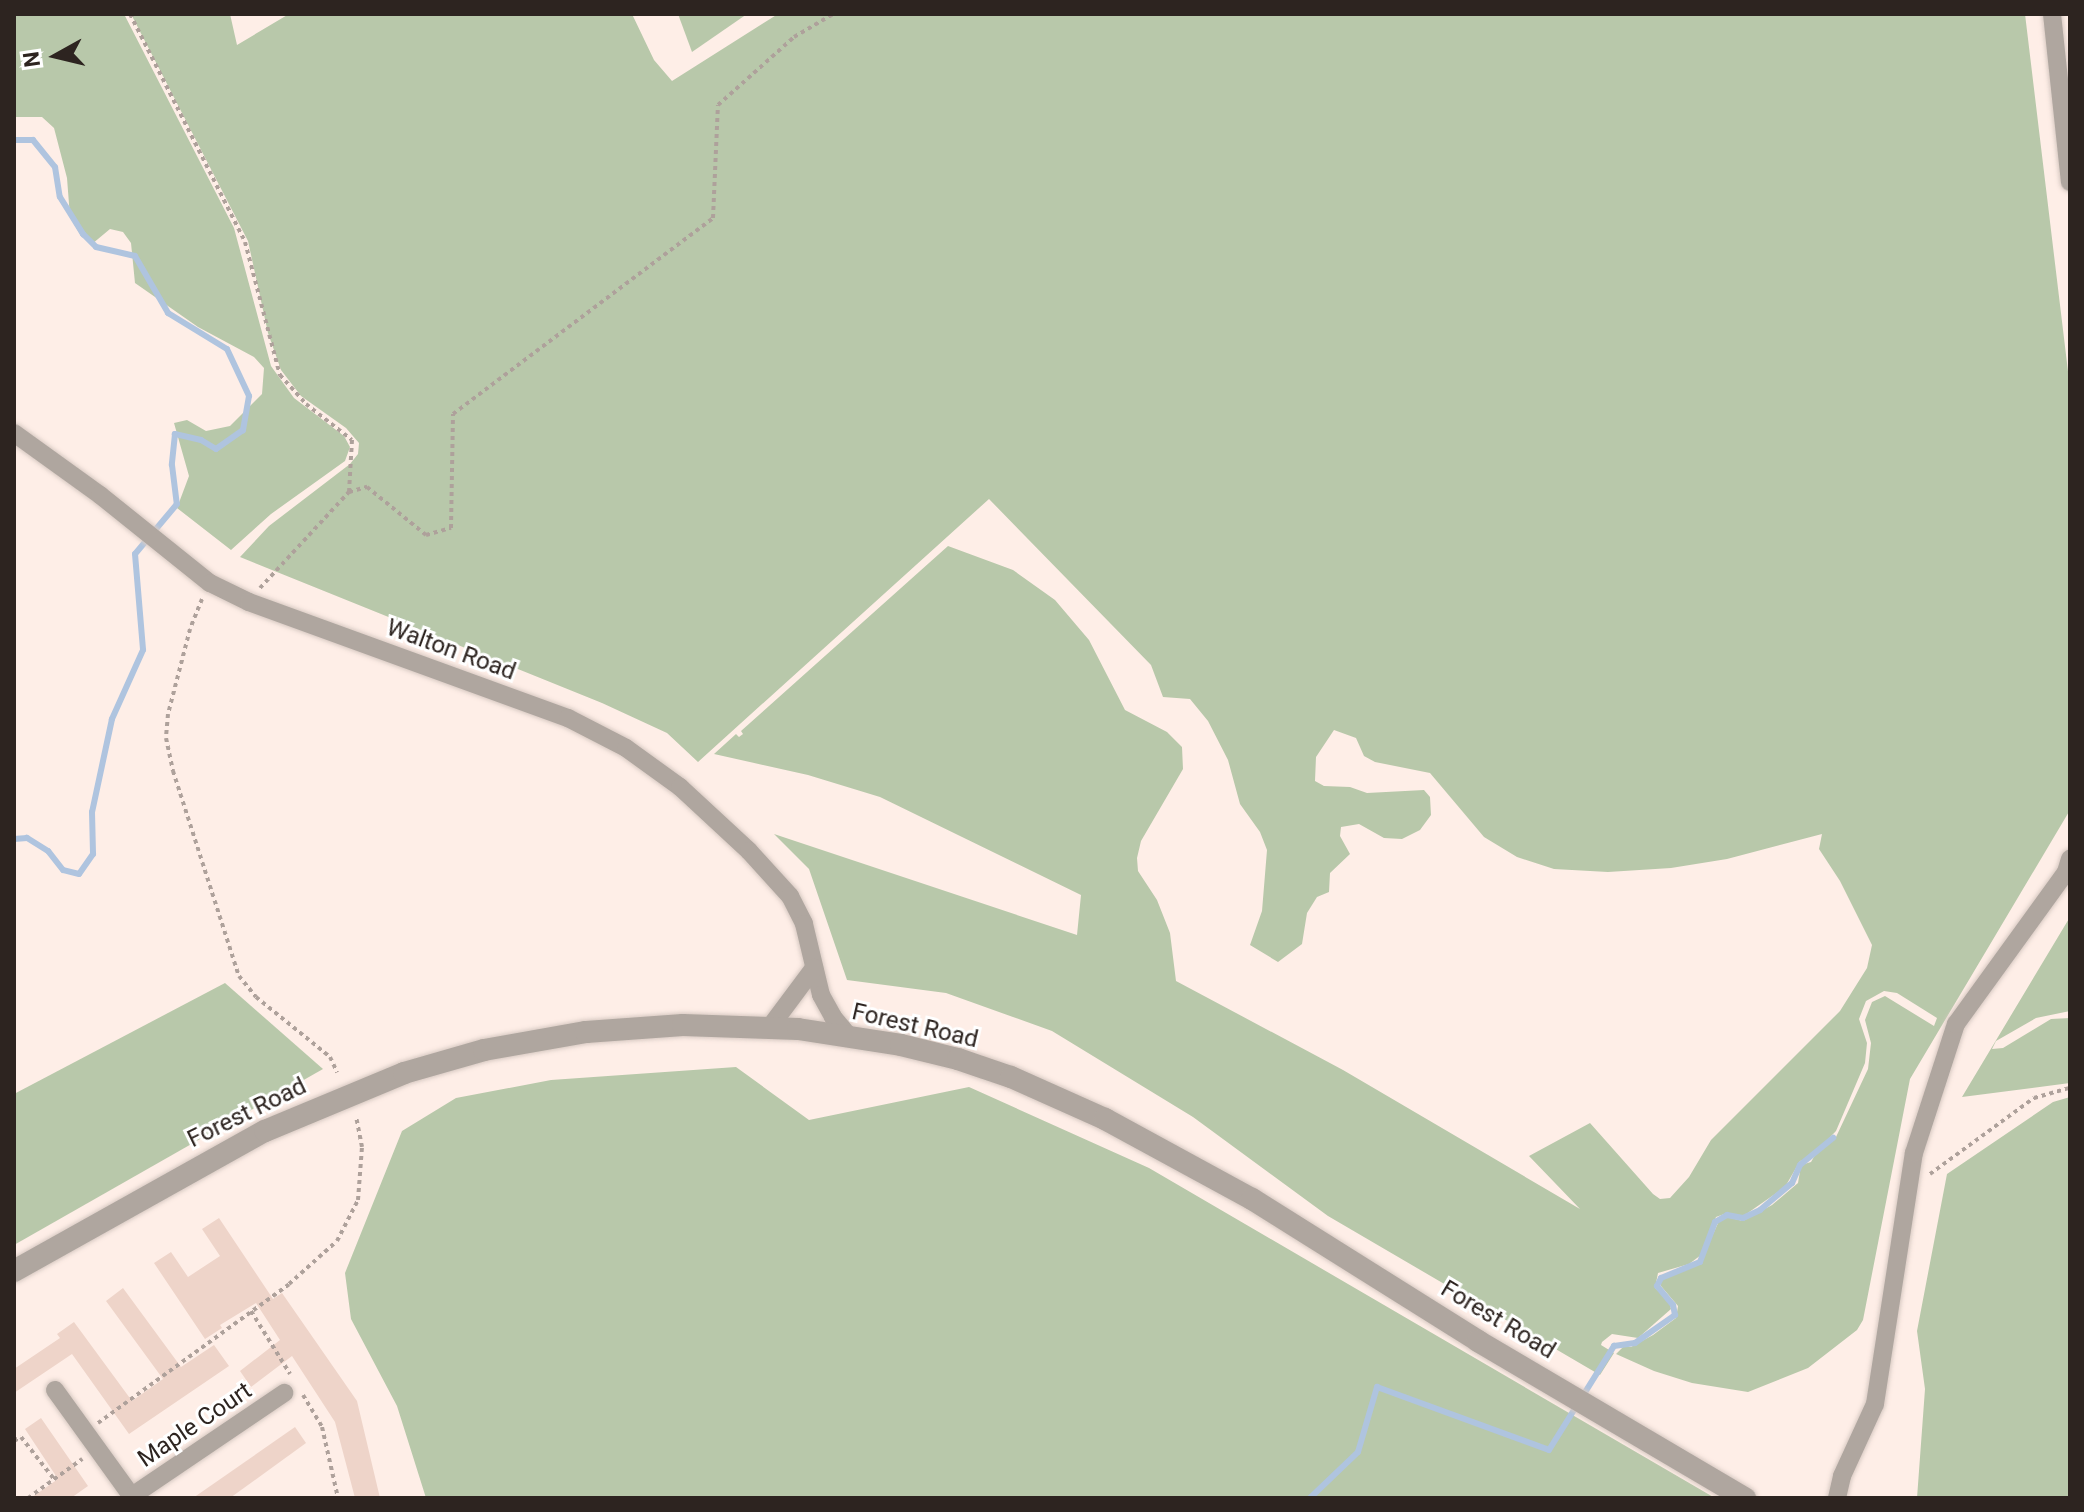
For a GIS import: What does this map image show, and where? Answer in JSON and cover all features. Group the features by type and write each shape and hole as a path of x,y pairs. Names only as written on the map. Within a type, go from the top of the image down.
{"street":[{"path":"2052,14 2070,182"},
{"name":"Walton Road","path":"14,433 100,495 210,583 249,602 568,718 626,748 680,787 790,896 804,924 826,1006 850,1037"},
{"path":"1835,1497 1875,1404 1914,1153 1956,1024 2066,872 2070,859"},
{"path":"770,1027 814,968"},
{"name":"Forest Road","path":"14,1271 265,1131 404,1073 484,1050 586,1032 683,1025 770,1027 850,1037 927,1051 1011,1077 1177,1156 1337,1250 1478,1341 1745,1498"},
{"name":"Maple Court","path":"55,1390 133,1497 284,1393"}],"path":[{"path":"130,14 245,242 280,375 306,404 352,440 349,492"},
{"path":"249,602 349,492 367,487 426,535 451,528 453,414 713,218 718,105 794,37 833,14"},
{"path":"210,583 190,629 168,714 166,738 173,771 239,976 256,997 330,1057 337,1072"},
{"path":"1908,1190 2034,1098 2070,1088"},
{"path":"28,1498 54,1479 91,1440 289,1284 337,1241 358,1200 362,1147 356,1117"},
{"path":"14,1441 21,1437 54,1479"}],"green space":[{"path":"14,14 124,14 234,228 271,366 294,398 344,436 350,447 345,461 271,514 231,550 177,508 189,476 174,423 187,420 206,431 230,426 262,394 264,368 254,357 198,327 135,283 131,243 123,232 110,229 92,244 81,236 70,217 67,178 54,128 42,117 14,117"},
{"path":"131,14 230,14 237,45 289,14 632,14 654,60 672,81 778,14 2025,14 2070,388 2070,810 1910,1079 1863,1320 1857,1330 1808,1368 1748,1392 1692,1383 1616,1354 1623,1347 1631,1347 1653,1335 1676,1318 1678,1306 1661,1286 1661,1280 1700,1263 1719,1221 1727,1217 1743,1221 1772,1205 1798,1183 1801,1165 1811,1162 1818,1150 1836,1137 1868,1069 1871,1043 1865,1020 1872,1002 1885,996 1934,1026 1937,1018 1897,993 1884,991 1866,1001 1859,1019 1867,1043 1865,1063 1836,1131 1810,1158 1800,1161 1785,1187 1742,1217 1727,1213 1716,1217 1701,1255 1689,1264 1658,1273 1655,1288 1669,1300 1671,1309 1638,1338 1612,1334 1602,1342 1601,1345 1614,1353 1600,1375 1328,1216 1193,1117 1052,1031 946,993 847,980 809,869 774,834 1077,935 1081,895 880,797 808,775 714,754 736,734 739,737 743,734 741,731 948,546 1013,570 1055,600 1089,640 1125,710 1167,732 1182,747 1183,769 1141,841 1137,858 1138,871 1157,900 1170,933 1176,981 1343,1070 1580,1209 1529,1156 1590,1123 1653,1194 1660,1199 1670,1198 1689,1177 1711,1140 1840,1011 1867,968 1872,945 1840,881 1819,849 1822,834 1727,859 1671,868 1608,872 1554,869 1517,857 1484,837 1430,773 1375,762 1364,756 1356,738 1334,730 1316,757 1315,781 1324,786 1350,787 1367,793 1424,790 1430,797 1431,815 1420,830 1402,839 1384,838 1359,824 1341,827 1340,836 1350,854 1330,873 1329,892 1317,897 1307,913 1302,944 1278,962 1250,945 1262,911 1267,850 1260,832 1240,804 1228,760 1208,721 1190,699 1163,697 1151,665 989,499 698,762 667,733 602,703 240,557 269,526 350,464 358,454 359,443 346,428 301,396 281,370 268,333 248,241"},
{"path":"678,14 747,14 692,52"},
{"path":"2070,917 2070,1011 2036,1018 1996,1041 1992,1049 2003,1048 2051,1019 2070,1018 2070,1083 1962,1097"},
{"path":"225,983 323,1069 14,1245 14,1094"},
{"path":"736,1067 809,1120 969,1087 1149,1168 1715,1498 426,1498 397,1406 351,1319 345,1273 402,1131 456,1098 551,1080"},
{"path":"2070,1097 2070,1498 1917,1498 1925,1389 1917,1331 1947,1174 2053,1102"}],"building":[{"path":"219,1218 273,1299 282,1293 357,1401 380,1498 355,1498 335,1422 292,1356 251,1387 240,1371 280,1340 256,1303 220,1325 222,1328 205,1339 154,1263 171,1252 188,1277 220,1256 202,1229"},
{"path":"123,1288 181,1367 214,1345 229,1366 129,1434 72,1354 14,1393 14,1369 60,1338 57,1334 74,1322 132,1401 163,1379 106,1301"},
{"path":"41,1418 88,1486 71,1498 31,1498 58,1479 25,1429"},
{"path":"295,1427 306,1443 230,1498 193,1498"}],"waterway":[{"path":"14,140 33,140 55,167 60,197 83,234 96,247 135,256 168,313 227,349 249,396 243,430 216,449 201,440 175,434 172,465 177,504 135,554 143,650 112,719 92,812 93,854 79,874 63,870 48,851 27,838 14,839"},
{"path":"1310,1498 1358,1452 1377,1387 1549,1450 1614,1346 1635,1343 1675,1315 1673,1305 1657,1286 1661,1278 1700,1262 1715,1222 1727,1215 1743,1218 1760,1210 1792,1183 1800,1165 1833,1138"}]}
